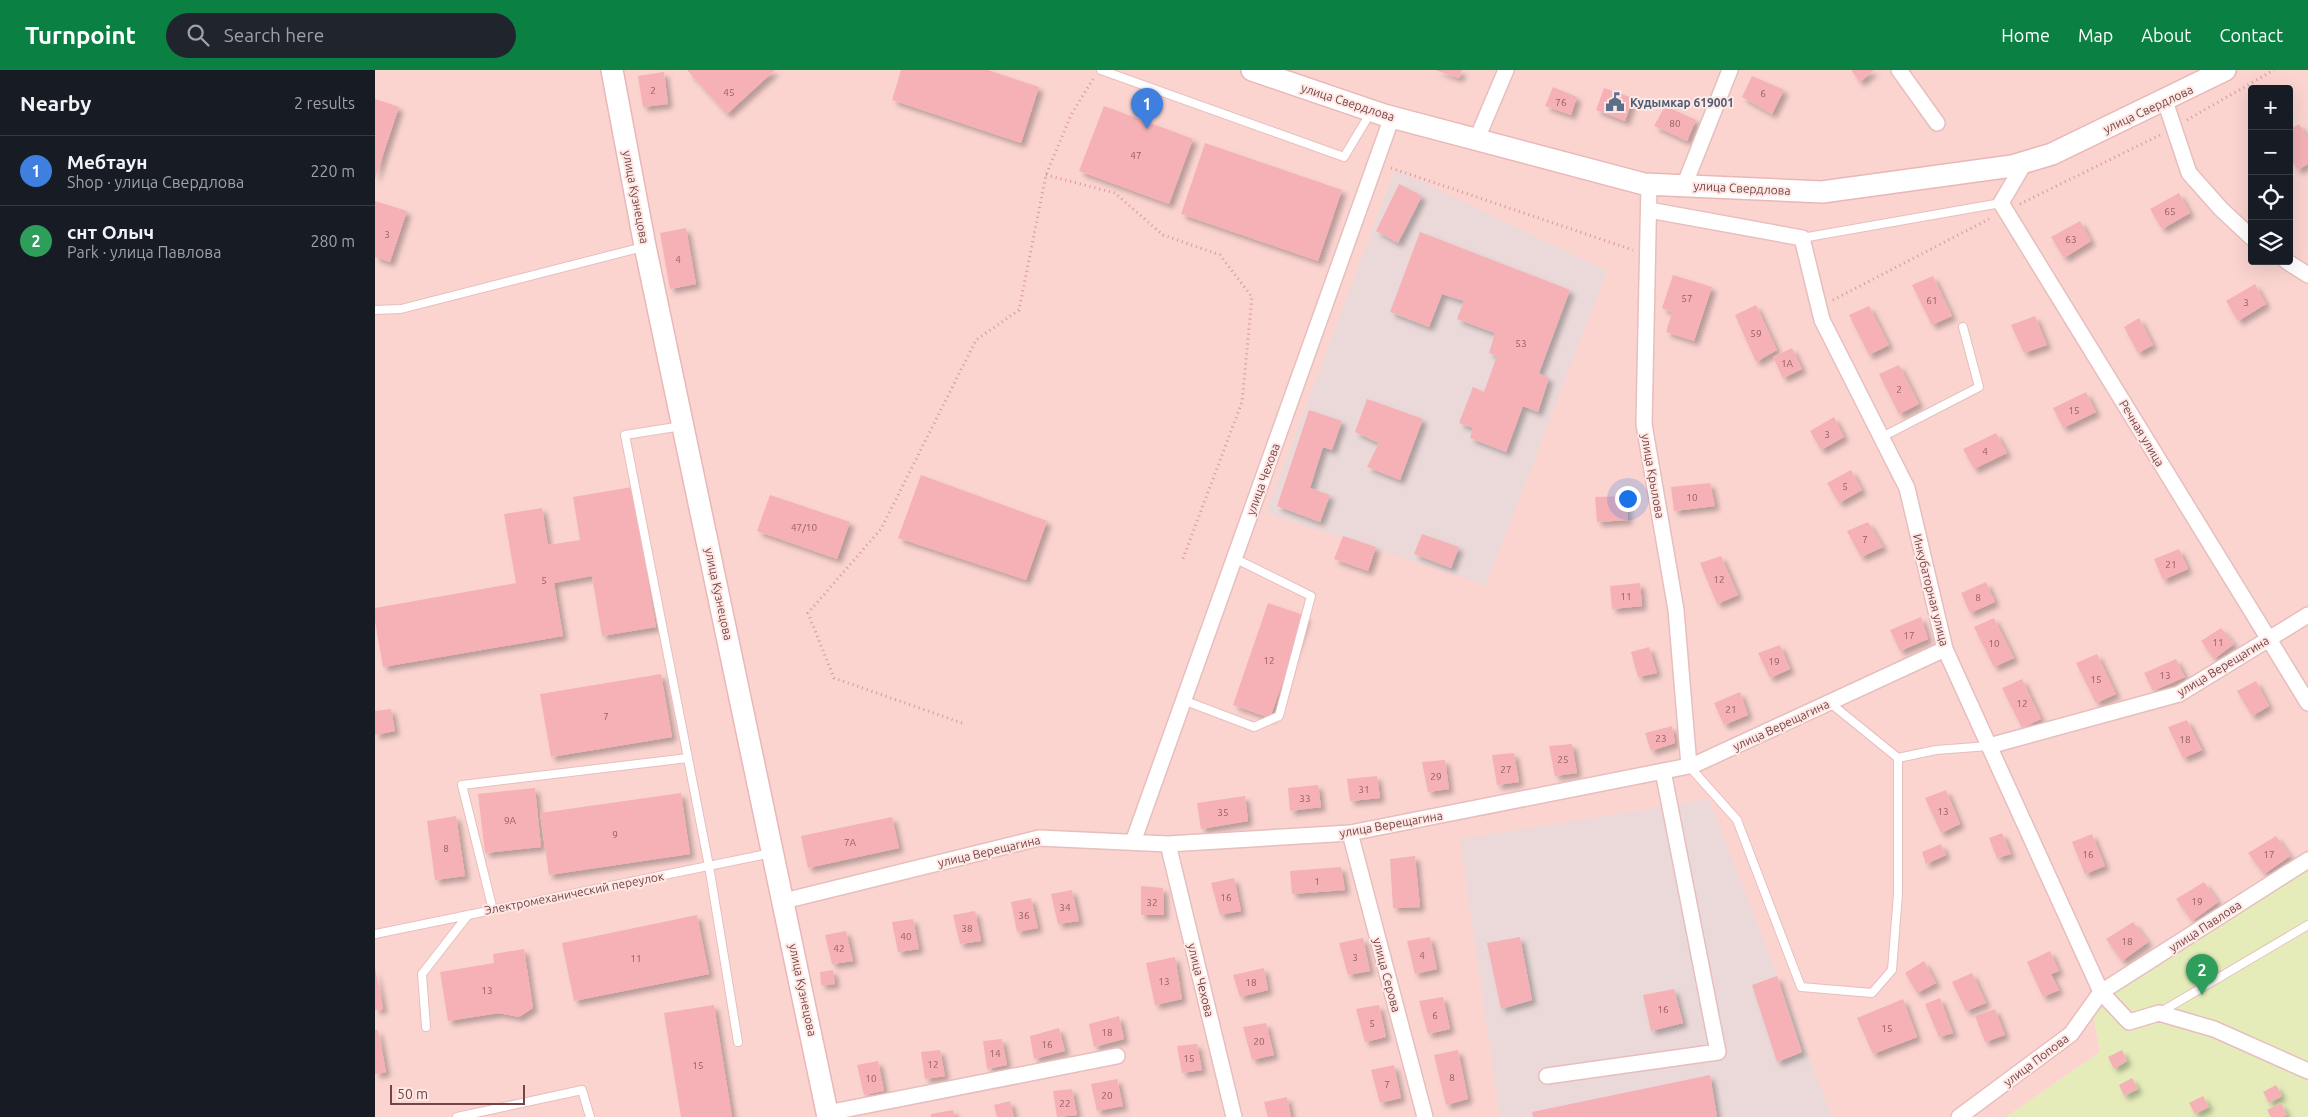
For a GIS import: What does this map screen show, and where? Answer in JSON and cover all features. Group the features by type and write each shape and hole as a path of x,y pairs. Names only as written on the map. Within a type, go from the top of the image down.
{"main road":[{"name":"улица Кузнецова","path":"612,70 645,246 828,1115"},
{"name":"улица Свердлова","path":"1251,70 1392,117 1476,141 1649,184 1822,192 2012,166 2052,154 2165,101 2225,70"}],"street":[{"path":"1476,141 1506,70"},
{"path":"1683,186 1730,70"},
{"path":"1899,70 1937,123"},
{"path":"2165,101 2189,173 2221,209 2248,234"},
{"name":"улица Чехова","path":"1133,842 1392,117"},
{"path":"2003,207 2025,162"},
{"name":"улица Крылова","path":"1649,184 1644,424 1676,610 1689,766"},
{"name":"Речная улица","path":"2003,207 2308,703"},
{"path":"1649,210 1802,238"},
{"name":"Инкубаторная улица","path":"1802,238 1822,320 1907,488 1945,649 2101,992 2129,1022 2159,1013"},
{"path":"2292,265 2308,275"},
{"name":"улица Верещагина","path":"1989,746 2179,694 2308,615"},
{"name":"улица Верещагина","path":"784,901 1039,838 1168,844 1350,834 1689,766 1945,649"},
{"path":"1547,1076 1718,1052 1663,771"},
{"name":"улица Серова","path":"1350,834 1425,1117"},
{"name":"улица Чехова","path":"1168,844 1234,1117"},
{"name":"улица Павлова","path":"2101,992 2308,860"},
{"name":"улица Попова","path":"1959,1117 2071,1034 2101,992"},
{"path":"2159,1013 2214,1029 2308,1071"},
{"path":"828,1115 1117,1056"}],"lane":[{"path":"1101,70 1344,157 1372,110"},
{"path":"1802,238 2003,207"},
{"path":"375,310 401,309 645,246"},
{"path":"1882,437 1979,387 1963,328"},
{"path":"683,426 625,435 709,866 738,1042"},
{"path":"1183,700 1254,727 1279,716 1311,596 1234,558"},
{"path":"1829,702 1898,758"},
{"path":"1898,758 1936,750 1989,746"},
{"path":"493,910 462,785 688,758"},
{"path":"1689,766 1737,820 1801,986 1872,994 1892,970 1898,894 1898,758"},
{"name":"Электромеханический переулок","path":"375,934 774,852"},
{"path":"426,1028 423,974 468,915"},
{"path":"2159,1013 2308,925"},
{"path":"457,1117 582,1090 590,1117"}],"path":[{"path":"1819,308 2003,207 2174,128 2275,70"},
{"path":"962,723 833,678 809,613 881,529 976,340 1019,310 1046,176 1071,115 1094,78"},
{"path":"1376,163 1648,255"},
{"path":"1046,176 1115,193 1163,235 1220,255 1253,297 1242,402 1182,562"}],"shaded area":[{"path":"375,70 2308,70 2308,869 2090,998 2100,1052 2006,1117 375,1117"},
{"path":"1395,169 1607,271 1486,585 1266,513"},
{"path":"1709,799 1832,1117 1500,1117 1460,839"}],"green space":[{"path":"2308,869 2308,1117 2006,1117 2100,1052 2090,998"}],"building":[{"path":"687,70 775,70 727,114"},
{"path":"901,70 988,70 1039,87 1021,143 892,100"},
{"path":"1435,70 1462,70 1459,78"},
{"path":"1851,70 1874,70 1860,82"},
{"path":"664,72 668,104 643,107 638,76"},
{"path":"1752,76 1784,90 1772,114 1742,97"},
{"path":"1553,87 1577,97 1571,115 1545,106"},
{"path":"1604,88 1633,98 1625,121 1596,110"},
{"path":"375,99 399,107 375,179"},
{"path":"1104,106 1193,139 1169,204 1079,171"},
{"path":"1665,106 1696,120 1687,141 1654,126"},
{"path":"2299,124 2308,139 2308,164 2298,170 2293,163 2293,128"},
{"path":"1205,143 1342,190 1318,261 1181,214"},
{"path":"1399,184 1422,196 1398,243 1376,231"},
{"path":"2179,193 2190,213 2162,229 2150,209"},
{"path":"375,201 407,211 390,262 375,257"},
{"path":"2080,221 2091,241 2064,258 2051,237"},
{"path":"686,228 696,284 670,289 660,233"},
{"path":"1420,232 1570,290 1539,373 1549,378 1538,412 1523,406 1506,452 1470,438 1473,428 1459,423 1473,387 1484,392 1497,356 1489,353 1495,333 1457,319 1464,301 1442,294 1429,327 1390,312"},
{"path":"1673,275 1712,287 1694,341 1666,332 1672,312 1662,308"},
{"path":"1933,276 1952,316 1932,325 1912,285"},
{"path":"2255,284 2266,304 2238,321 2226,301"},
{"path":"1756,305 1777,350 1756,362 1735,315"},
{"path":"1869,306 1889,345 1869,355 1849,315"},
{"path":"2035,316 2047,345 2024,353 2011,325"},
{"path":"2139,318 2153,345 2138,353 2124,327"},
{"path":"1792,348 1802,369 1783,378 1773,357"},
{"path":"1899,365 1919,404 1899,414 1879,374"},
{"path":"2086,392 2096,412 2063,428 2053,408"},
{"path":"1367,399 1423,419 1400,480 1367,467 1379,443 1355,432"},
{"path":"1309,410 1342,421 1332,450 1323,447 1310,488 1330,495 1320,522 1277,506"},
{"path":"1834,417 1844,437 1821,450 1810,431"},
{"path":"1996,433 2007,453 1974,469 1963,449"},
{"path":"1851,470 1862,490 1839,503 1827,483"},
{"path":"921,475 1047,521 1026,580 898,538"},
{"path":"1710,483 1715,506 1674,511 1671,487"},
{"path":"632,487 656,627 602,636 592,576 554,583 563,636 383,667 375,621 375,608 516,583 504,514 542,508 548,545 580,540 573,497"},
{"path":"770,495 850,522 837,559 757,531"},
{"path":"1626,496 1628,520 1597,522 1595,497"},
{"path":"1868,522 1883,547 1861,557 1847,531"},
{"path":"1422,534 1459,547 1451,568 1414,554"},
{"path":"1343,536 1376,547 1368,571 1334,559"},
{"path":"2179,549 2188,569 2163,580 2154,559"},
{"path":"1721,556 1738,595 1717,604 1700,563"},
{"path":"1986,582 1995,602 1970,613 1961,593"},
{"path":"1640,583 1642,606 1612,609 1610,586"},
{"path":"1268,603 1306,616 1270,718 1233,705"},
{"path":"1921,617 1928,639 1900,651 1890,630"},
{"path":"1994,618 2014,658 1994,667 1974,627"},
{"path":"2221,628 2234,644 2214,659 2201,641"},
{"path":"1780,645 1790,669 1770,678 1758,653"},
{"path":"1649,647 1657,673 1638,677 1631,652"},
{"path":"2097,654 2116,694 2096,703 2076,663"},
{"path":"2176,659 2185,677 2153,691 2144,673"},
{"path":"661,674 672,737 551,757 540,694"},
{"path":"2022,679 2041,719 2022,728 2002,688"},
{"path":"2256,681 2269,706 2252,716 2237,691"},
{"path":"1740,692 1748,715 1724,725 1714,703"},
{"path":"391,709 395,731 375,735 375,711"},
{"path":"2187,720 2202,750 2183,758 2168,727"},
{"path":"1672,726 1675,743 1651,751 1645,733"},
{"path":"1572,744 1577,773 1555,776 1549,746"},
{"path":"1514,753 1519,782 1497,785 1492,755"},
{"path":"1445,760 1449,789 1428,792 1422,762"},
{"path":"1377,776 1380,798 1350,801 1347,779"},
{"path":"1318,785 1321,807 1290,811 1288,788"},
{"path":"535,788 541,847 485,853 478,794"},
{"path":"1946,790 1960,824 1941,833 1925,798"},
{"path":"681,793 690,854 549,875 540,813"},
{"path":"1245,796 1248,821 1201,829 1197,803"},
{"path":"456,816 465,876 435,880 427,821"},
{"path":"892,817 899,848 808,868 801,836"},
{"path":"2002,833 2011,854 1997,858 1989,838"},
{"path":"2092,834 2105,866 2085,874 2072,842"},
{"path":"2276,836 2290,856 2264,874 2248,853"},
{"path":"1941,844 1946,855 1926,864 1922,852"},
{"path":"1415,856 1420,907 1393,908 1390,859"},
{"path":"1341,867 1345,890 1292,894 1290,871"},
{"path":"1234,878 1241,911 1220,915 1211,883"},
{"path":"2204,882 2218,902 2192,921 2176,899"},
{"path":"1141,886 1163,888 1164,915 1141,915"},
{"path":"1072,890 1079,921 1058,924 1051,894"},
{"path":"1031,898 1038,928 1017,932 1011,902"},
{"path":"975,911 981,941 960,944 953,915"},
{"path":"697,915 709,974 574,1001 562,943"},
{"path":"913,919 919,949 898,952 892,922"},
{"path":"2133,922 2148,942 2122,961 2106,939"},
{"path":"846,931 853,961 832,964 825,935"},
{"path":"1430,937 1437,969 1415,974 1407,941"},
{"path":"1520,937 1532,1000 1501,1009 1487,943"},
{"path":"1363,938 1370,971 1348,975 1339,943"},
{"path":"524,949 533,1008 519,1017 499,1013 448,1021 440,972 494,963 493,954"},
{"path":"2050,951 2059,971 2051,974 2059,990 2043,997 2027,962"},
{"path":"1175,957 1182,999 1155,1005 1146,963"},
{"path":"1924,961 1936,983 1917,993 1905,973"},
{"path":"375,968 383,1009 375,1010"},
{"path":"1264,968 1268,990 1240,997 1233,975"},
{"path":"833,970 835,984 821,985 820,972"},
{"path":"1972,973 1986,1003 1966,1011 1952,982"},
{"path":"1777,976 1802,1052 1777,1062 1752,985"},
{"path":"1674,989 1683,1023 1651,1031 1643,995"},
{"path":"1443,997 1450,1029 1428,1034 1419,1001"},
{"path":"1940,998 1953,1033 1939,1037 1925,1004"},
{"path":"1903,999 1917,1037 1873,1054 1857,1018"},
{"path":"714,1005 732,1117 681,1117 664,1013"},
{"path":"1379,1005 1386,1037 1365,1042 1356,1009"},
{"path":"1995,1009 2005,1035 1985,1042 1975,1016"},
{"path":"1119,1016 1124,1039 1094,1047 1089,1024"},
{"path":"1266,1023 1274,1055 1252,1060 1243,1027"},
{"path":"1059,1028 1065,1051 1034,1059 1030,1036"},
{"path":"375,1030 378,1030 386,1072 375,1074"},
{"path":"1002,1039 1007,1065 987,1069 983,1041"},
{"path":"1197,1044 1202,1070 1182,1073 1177,1046"},
{"path":"940,1050 945,1076 925,1079 921,1052"},
{"path":"1458,1050 1468,1099 1446,1105 1434,1055"},
{"path":"2122,1050 2127,1061 2114,1069 2108,1057"},
{"path":"878,1061 884,1091 864,1095 857,1065"},
{"path":"1394,1065 1401,1098 1380,1103 1371,1070"},
{"path":"1710,1075 1717,1117 1533,1117 1532,1112"},
{"path":"2132,1078 2138,1089 2124,1096 2119,1085"},
{"path":"1117,1079 1123,1106 1097,1111 1091,1084"},
{"path":"2276,1085 2282,1096 2269,1103 2263,1092"},
{"path":"1072,1089 1077,1115 1057,1117 1053,1091"},
{"path":"2203,1096 2209,1107 2195,1114 2189,1103"},
{"path":"1287,1097 1291,1117 1268,1117 1264,1102"},
{"path":"1010,1101 1014,1117 997,1117 994,1105"},
{"path":"2281,1103 2287,1115 2271,1117 2267,1110"},
{"path":"953,1110 955,1117 931,1117 931,1114"}],"place":[{"name":"Кудымкар 619001","path":"1615,102"},
{"name":"Мебтаун","path":"1147,129"},
{"name":"снт Олыч","path":"2202,995"}]}
